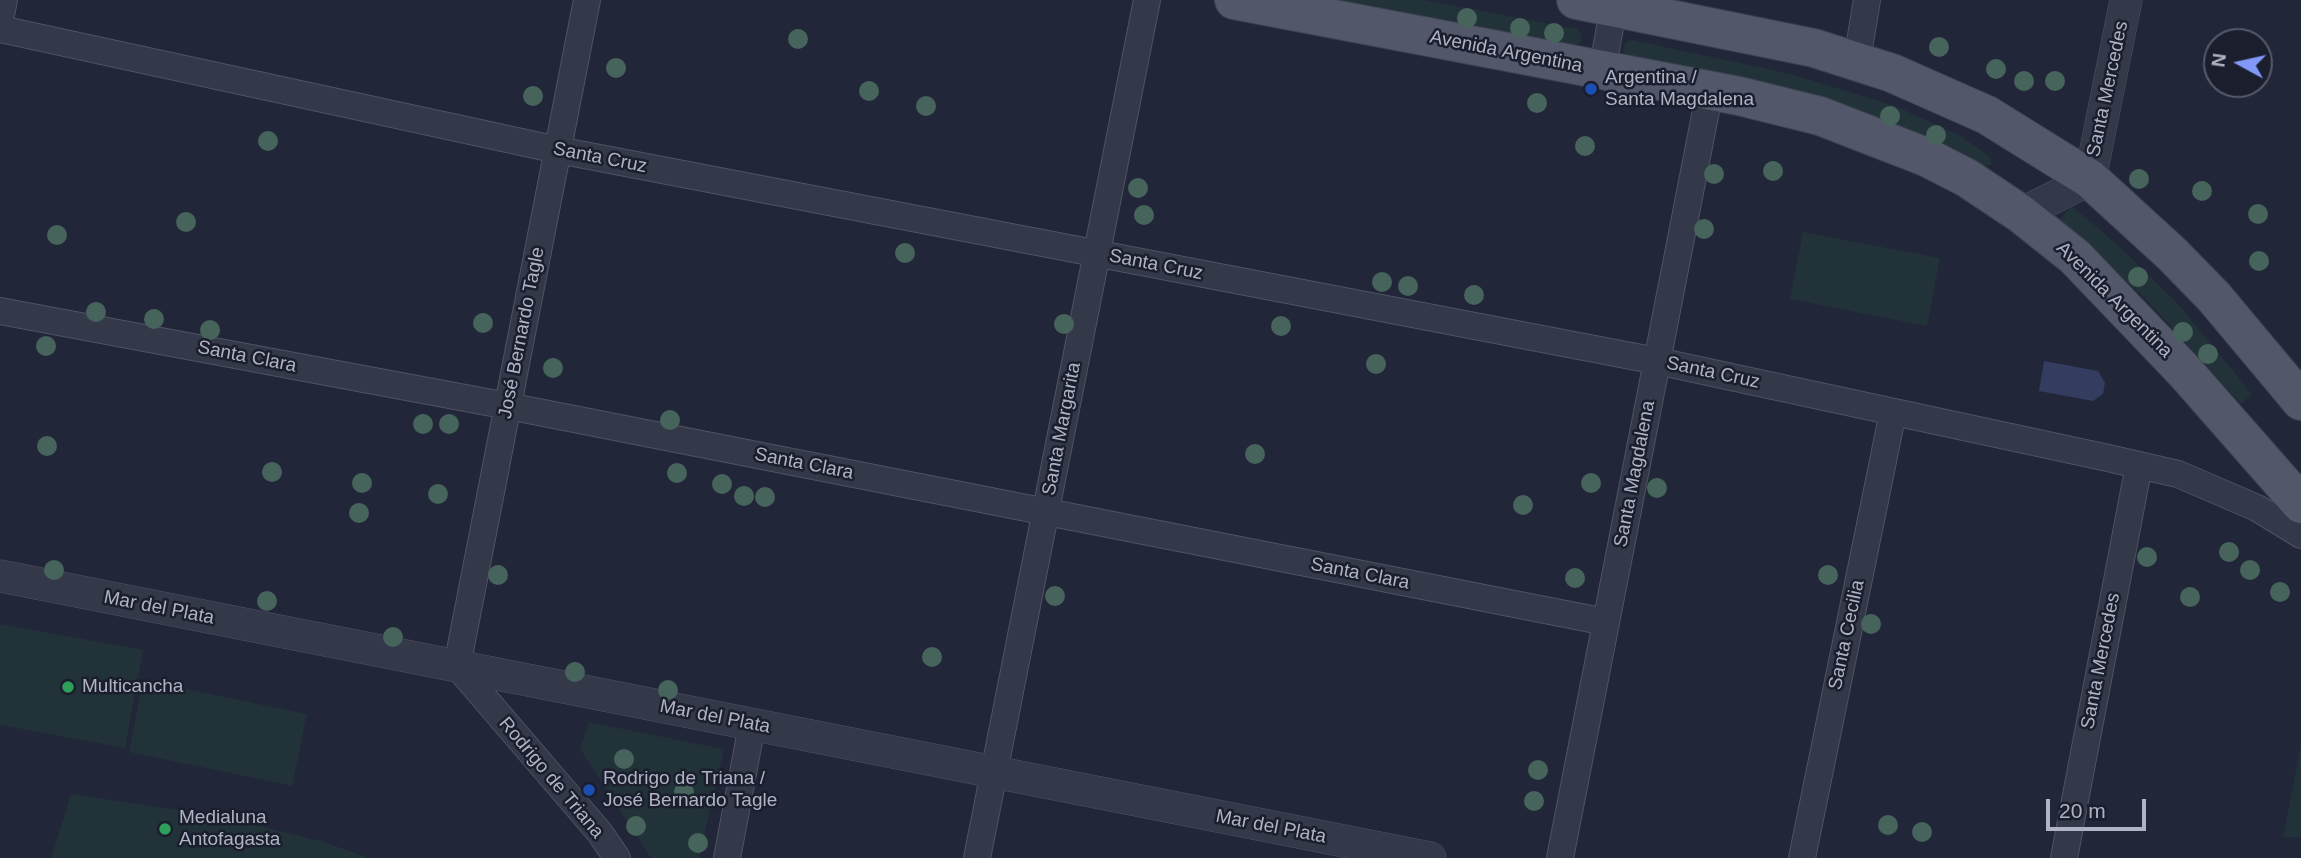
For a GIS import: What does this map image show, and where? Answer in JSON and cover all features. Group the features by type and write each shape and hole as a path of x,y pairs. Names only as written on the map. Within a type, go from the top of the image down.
{"main road":[{"name":"Avenida Argentina","path":"1234,0 1710,90 1819,116 1894,142 1967,178 2021,214 2076,257 2108,289 2301,504"},
{"path":"1576,0 1614,4 1740,30 1857,60 1987,115 2090,179 2172,254 2297,387"}],"street":[{"path":"0,20 4,0"},
{"name":"José Bernardo Tagle","path":"457,666 587,0"},
{"name":"Santa Margarita","path":"977,858 1147,0"},
{"path":"1857,60 1867,0"},
{"name":"Santa Mercedes","path":"2090,179 2126,0"},
{"path":"1602,71 1614,4"},
{"name":"Santa Cruz","path":"0,29 558,150 1657,361 2139,465 2178,474 2257,508 2301,535"},
{"name":"Santa Magdalena","path":"1560,858 1710,90"},
{"path":"2021,214 2090,179"},
{"name":"Santa Clara","path":"0,311 508,406 1606,622"},
{"name":"Santa Cecilia","path":"1802,858 1893,412"},
{"name":"Santa Mercedes","path":"2064,858 2139,465"},
{"name":"Mar del Plata","path":"0,576 1430,858"},
{"name":"Rodrigo de Triana","path":"457,666 600,832 617,858"},
{"path":"727,858 752,725"}],"shaded area":[{"path":"1334,0 1425,0 1577,29 1582,36 1580,43 1573,46"},
{"path":"1632,40 1791,74 1895,106 1959,135 1989,156 1992,164 1984,167 1623,56 1625,43"},
{"path":"2072,206 2120,247 2179,305 2252,394 2241,404 2145,298 2058,221"},
{"path":"1803,232 1940,258 1927,326 1790,299"},
{"name":"Multicancha","path":"0,624 143,650 125,748 0,725"},
{"name":"Multicancha","path":"143,680 307,714 292,786 129,752"},
{"path":"589,722 724,749 699,858 651,858 580,749"},
{"path":"2301,744 2301,837 2283,837"},
{"name":"Medialuna Antofagasta","path":"71,794 218,816 324,842 369,858 51,858"}],"water":[{"path":"2044,361 2098,371 2105,383 2103,394 2093,401 2039,391"}],"place":[{"name":"Argentina / Santa Magdalena","path":"1591,89"},
{"name":"Multicancha","path":"68,687"},
{"name":"Rodrigo de Triana / José Bernardo Tagle","path":"589,790"},
{"name":"Medialuna Antofagasta","path":"165,829"}]}
